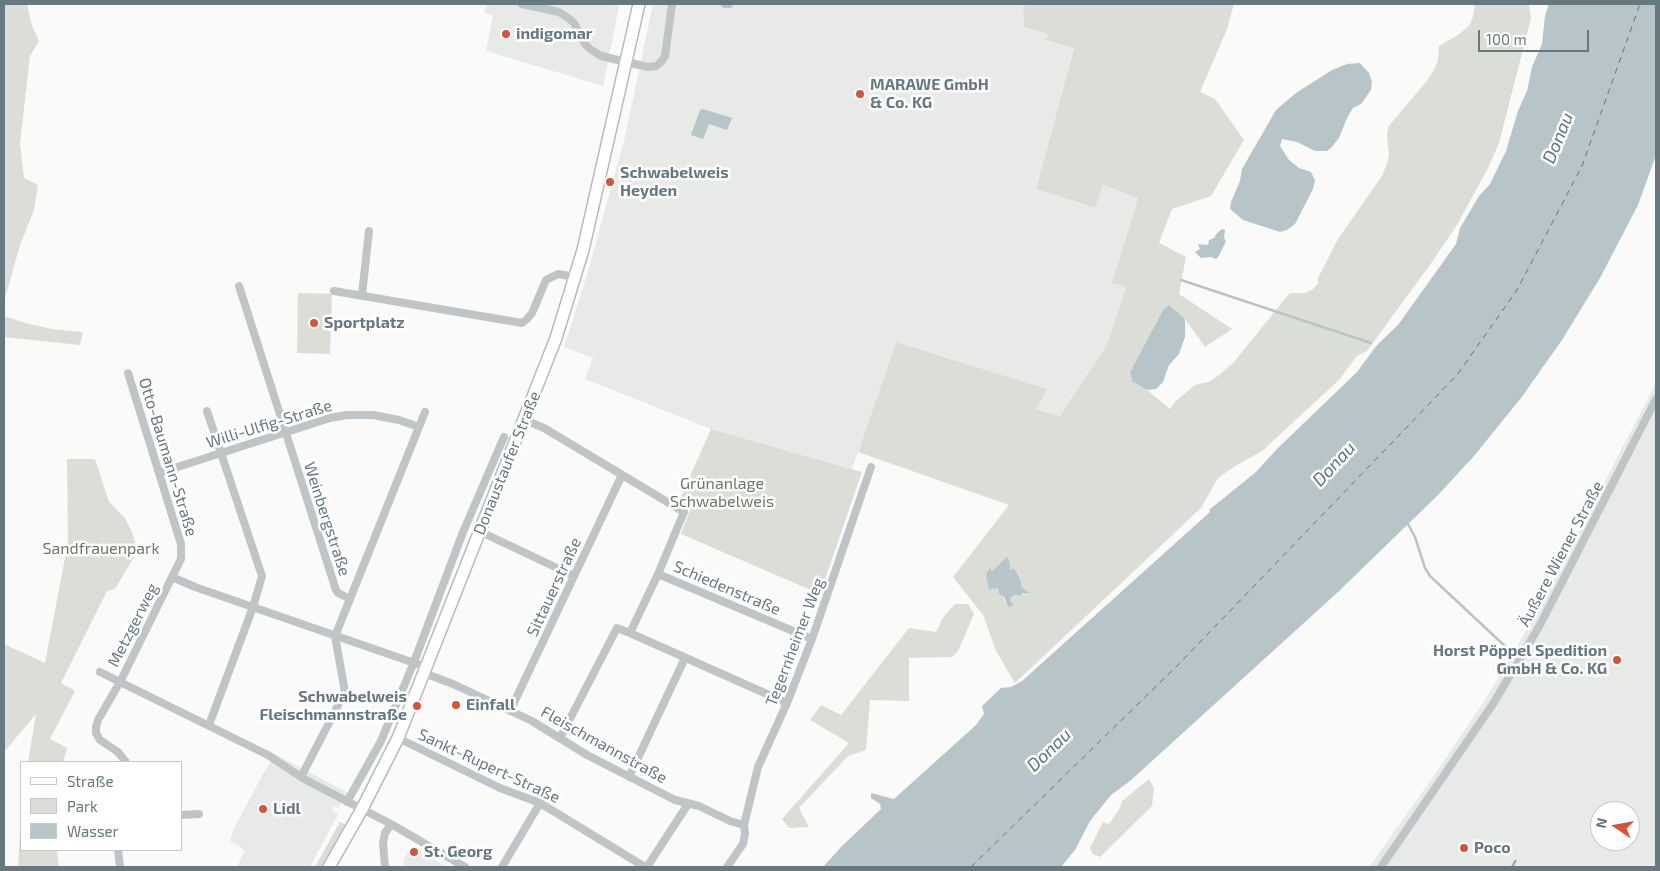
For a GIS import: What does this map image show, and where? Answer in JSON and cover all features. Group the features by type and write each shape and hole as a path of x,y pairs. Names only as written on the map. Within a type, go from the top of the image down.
{"main road":[{"name":"Donaustaufer Straße","path":"330,867 362,810 398,738 556,338 576,277 639,4"}],"street":[{"path":"522,4 559,12 574,23 585,44 595,53 648,67 656,66 665,56 668,45 672,4"},
{"path":"362,295 369,231"},
{"path":"334,291 522,323 532,314 546,280 558,274 576,277"},
{"name":"Weinbergstraße","path":"239,286 284,432 336,590 338,593 350,598 335,636"},
{"name":"Otto-Baumann-Straße","path":"128,373 181,544 181,559 172,577"},
{"name":"Äußere Wiener Straße","path":"1381,867 1433,795 1498,696 1540,625 1656,399"},
{"path":"207,411 261,570 261,582 253,607 209,725"},
{"path":"350,598 425,412"},
{"name":"Willi-Ulfig-Straße","path":"159,473 330,418 360,414 389,418 419,427"},
{"path":"525,420 544,428 684,512 658,574 630,633"},
{"name":"Donaustaufer Straße","path":"348,802 381,741 414,662 465,526 504,437"},
{"name":"Tegernheimer Weg","path":"727,867 743,844 744,825 758,767 787,703 812,640 870,467"},
{"name":"Sittauerstraße","path":"510,710 622,475"},
{"path":"479,531 574,576"},
{"name":"Schiedenstraße","path":"658,574 812,640"},
{"name":"Metzgerweg","path":"120,682 172,577 195,587 414,662 425,670"},
{"path":"560,738 617,628 787,703"},
{"path":"301,776 345,692 335,636"},
{"path":"629,777 685,658"},
{"name":"Fleischmannstraße","path":"425,670 510,710 586,755 675,800 699,806 730,821 744,825"},
{"name":"Metzgerweg","path":"100,672 268,755 301,776 465,867"},
{"path":"120,682 96,726 96,733 100,740 118,752 125,761"},
{"name":"Sankt-Rupert-Straße","path":"398,738 500,788 540,803 646,867"},
{"path":"502,867 540,803"},
{"path":"646,867 688,804"},
{"path":"182,816 199,814"},
{"path":"385,867 383,843 385,833 390,824"},
{"path":"118,851 120,867"}],"shaded area":[{"path":"487,4 607,4 619,6 603,86 486,51 493,15 484,13"},
{"path":"653,4 1025,4 1023,8 1024,27 1048,34 1047,40 1074,47 1036,189 1095,208 1103,185 1138,198 1112,283 1126,287 1106,347 1061,416 1036,409 1046,389 896,342 852,469 711,429 585,379 593,358 564,347 587,275 625,137"},
{"path":"1656,383 1656,867 1369,867 1483,703 1542,602"},
{"path":"275,754 348,793 338,808 334,806 332,810 338,814 310,867 237,867 245,850 230,841 233,830"},
{"name":"St. Georg","path":"411,847 445,866 404,867 403,861"}],"green space":[{"path":"4,4 27,4 32,26 39,41 30,56 20,143 24,178 38,185 34,210 20,245 4,302"},
{"path":"1025,4 1234,4 1227,29 1200,92 1215,99 1244,140 1211,196 1172,209 1159,243 1186,257 1179,294 1232,329 1205,347 1185,319 1163,310 1130,372 1132,381 1147,390 1170,409 1176,401 1195,385 1208,382 1234,362 1288,295 1291,293 1305,293 1313,289 1319,282 1317,280 1338,239 1382,176 1389,155 1388,127 1434,70 1438,60 1439,46 1469,26 1475,4 1529,4 1531,18 1499,143 1488,168 1457,225 1367,351 1357,356 1339,380 1262,451 1218,478 1201,508 1015,683 996,651 983,615 953,577 1009,505 858,452 896,342 1047,389 1036,409 1060,416 1106,347 1126,287 1112,283 1138,198 1103,185 1095,208 1036,189 1074,48 1046,40 1048,34 1024,27 1023,8","holes":["1002,562 1010,570 1014,568 1022,587 1029,592 1011,597 1007,605 998,588 995,586 989,589 987,575 990,569 992,571"]},
{"name":"Sportplatz","path":"298,293 332,294 330,354 297,353"},
{"path":"4,316 52,329 83,332 80,345 4,337"},
{"name":"Grünanlage Schwabelweis","path":"711,429 862,472 820,594 681,534 690,510 679,501"},
{"name":"Sandfrauenpark","path":"67,459 95,459 109,502 125,518 133,535 137,552 115,589 107,591 61,683 75,691 50,739 67,748 63,761 28,761 36,714 4,752 4,644 45,663 68,542"},
{"path":"955,604 968,604 974,614 958,651 952,657 909,658 909,701 870,700 866,750 848,756 799,808 809,827 789,828 782,819 849,743 810,720 821,705 841,715 909,628 936,632 944,616"},
{"path":"1149,779 1154,788 1152,806 1100,857 1093,854 1090,848 1103,822 1109,824 1120,808 1122,801"},
{"path":"340,822 346,825 322,867 315,867"},
{"path":"20,834 20,851 57,851 59,867 18,867"}],"water":[{"name":"Donau","path":"1549,4 1656,4 1656,155 1638,205 1600,278 1562,340 1521,398 1474,456 1438,495 1338,592 1130,781 1111,795 1090,821 1075,850 1061,867 823,867 881,809 880,804 871,798 871,793 894,799 976,725 984,714 982,706 1001,688 1011,687 1022,681 1210,512 1209,510 1256,472 1277,449 1357,372 1377,345 1398,325 1456,244 1460,228 1479,196 1490,184 1506,151 1518,111 1527,91 1532,67 1542,44 1545,16"},
{"path":"1360,63 1369,73 1372,82 1371,90 1361,104 1353,108 1339,138 1331,148 1327,151 1315,151 1297,142 1282,139 1280,146 1289,160 1299,168 1311,172 1315,180 1313,189 1295,224 1287,230 1280,232 1243,220 1230,209 1231,202 1240,181 1242,169 1276,110 1296,93 1332,70 1347,64"},
{"path":"703,109 732,118 727,130 709,124 703,139 691,135 700,110"},
{"path":"1222,229 1225,230 1224,238 1226,241 1219,256 1216,259 1211,257 1201,258 1195,252 1200,249 1198,244 1208,245 1209,240 1214,238"},
{"path":"1169,305 1185,319 1185,337 1179,354 1169,365 1163,382 1156,389 1147,390 1132,381 1130,372 1163,310"},
{"path":"1007,557 1010,563 1010,570 1014,568 1022,587 1030,593 1011,597 1010,601 1013,604 1008,607 1004,597 999,594 998,588 996,587 996,590 993,588 989,590 986,575 990,568 992,571"}],"waterway":[{"path":"1181,280 1371,343"},
{"path":"1408,524 1430,576 1508,649"}],"ferry route":[{"path":"971,867 1178,665 1457,375 1517,290 1582,166 1640,4"}],"railway":[{"path":"1512,867 1517,858"}],"place":[{"name":"indigomar","path":"506,34"},
{"name":"MARAWE GmbH & Co. KG","path":"860,94"},
{"name":"Schwabelweis Heyden","path":"610,182"},
{"name":"Sportplatz","path":"314,323"},
{"name":"Horst Pöppel Spedition GmbH & Co. KG","path":"1617,660"},
{"name":"Einfall","path":"456,705"},
{"name":"Schwabelweis Fleischmannstraße","path":"417,706"},
{"name":"Lidl","path":"263,809"},
{"name":"Poco","path":"1464,848"},
{"name":"St. Georg","path":"414,852"}]}
